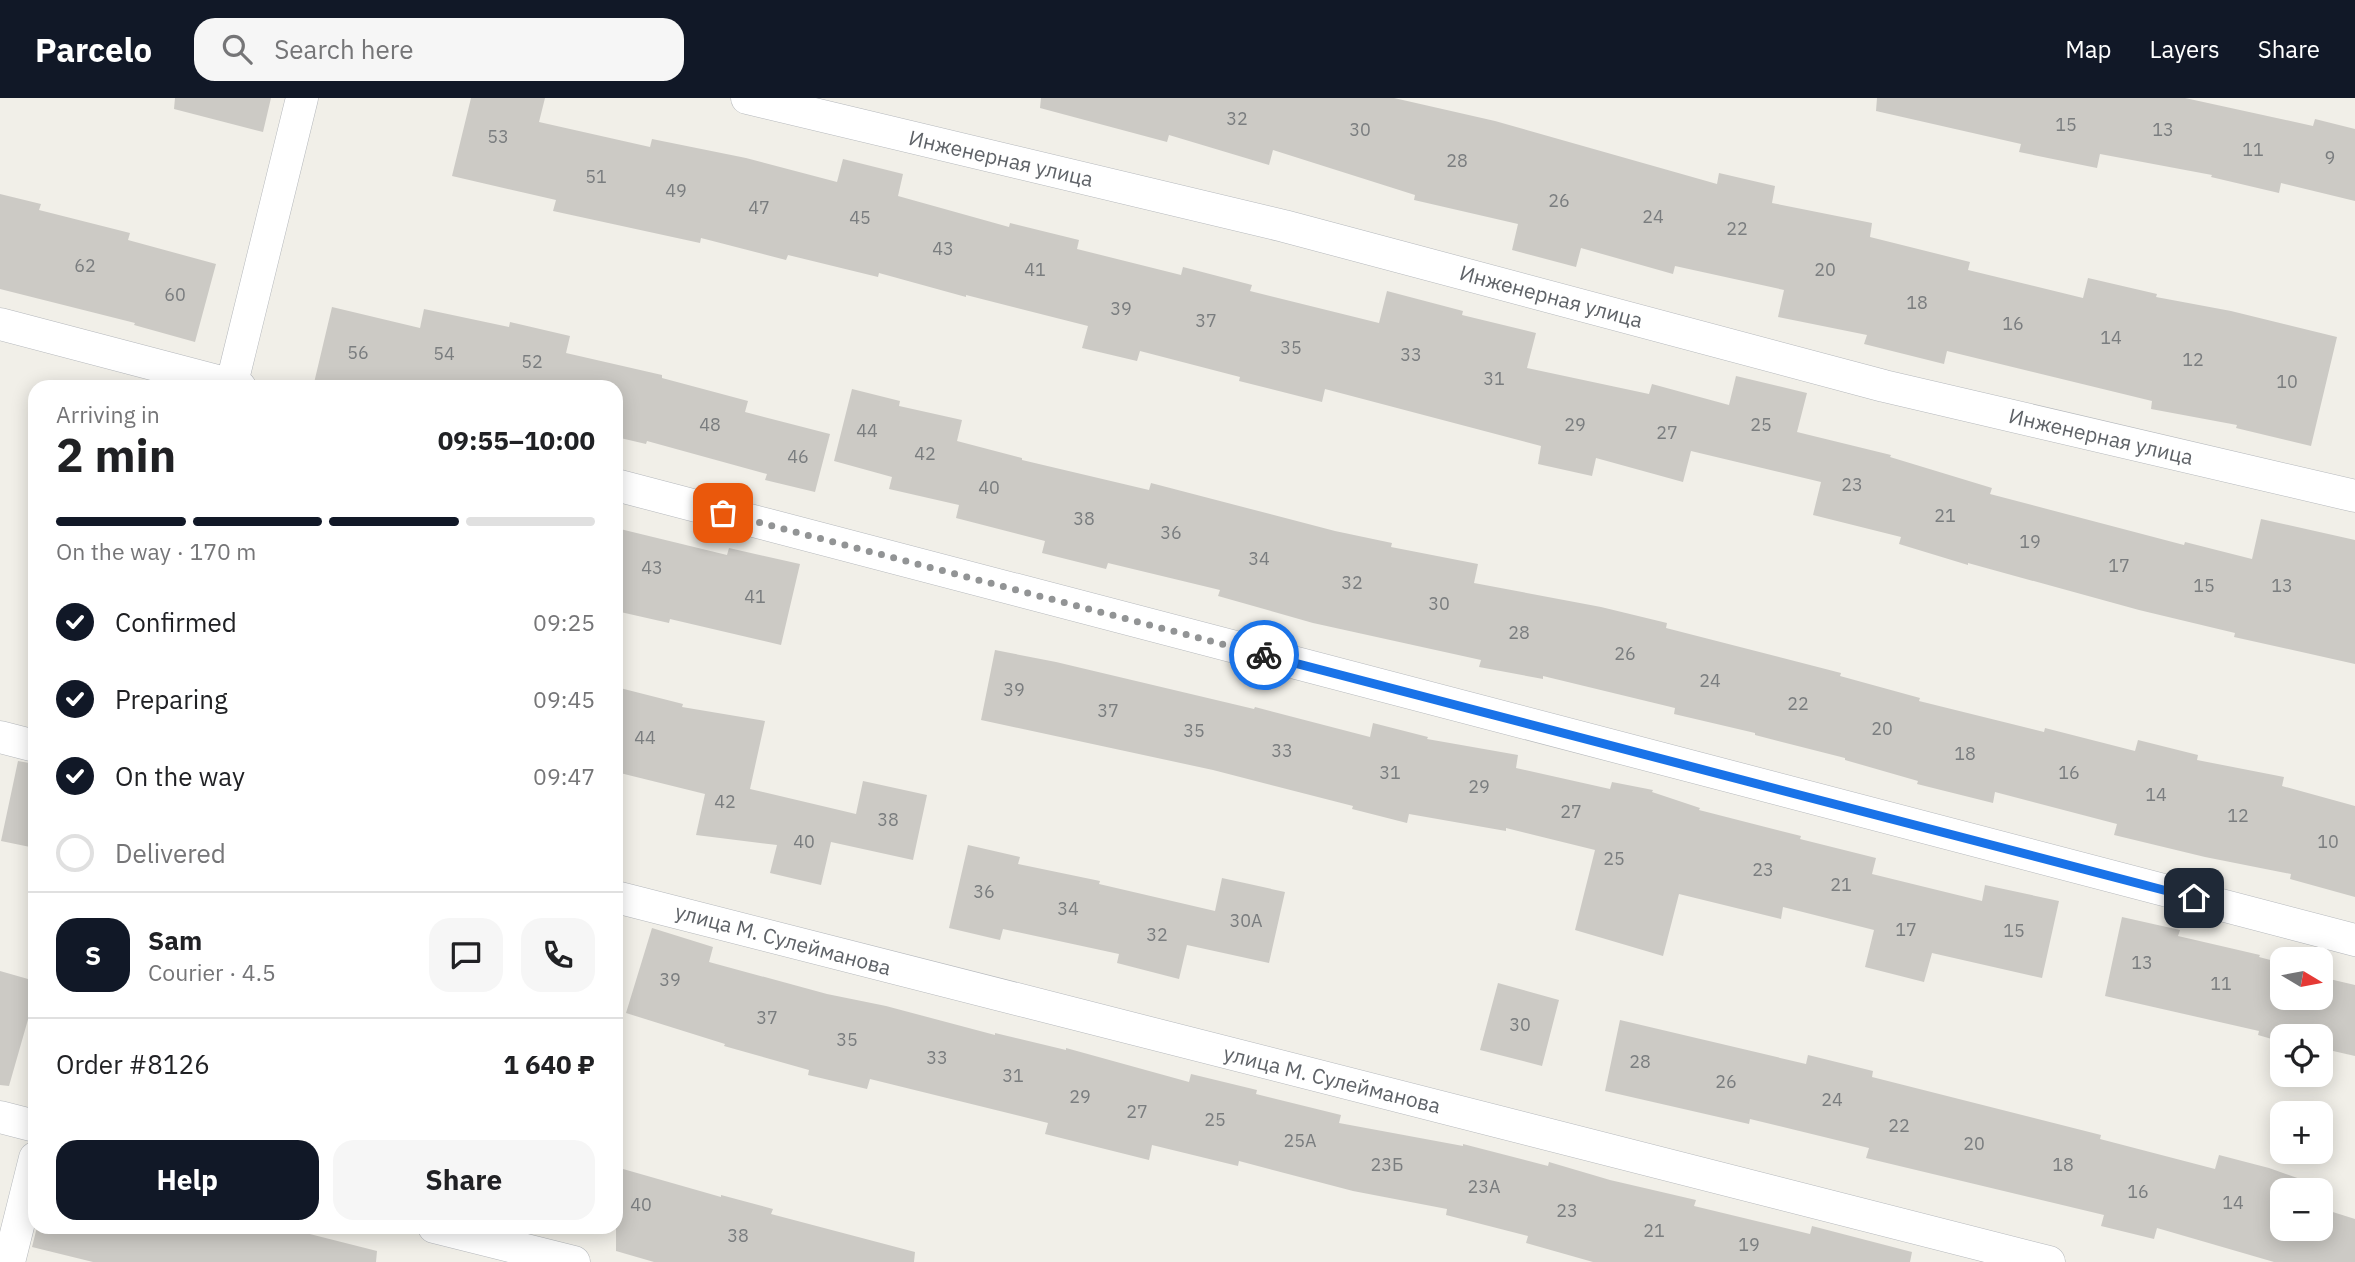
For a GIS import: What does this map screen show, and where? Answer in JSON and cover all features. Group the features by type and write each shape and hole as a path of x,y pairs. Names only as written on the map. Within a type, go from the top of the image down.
{"street":[{"path":"235,380 302,98"},
{"name":"Инженерная улица","path":"747,98 1284,226 1884,386 2355,496"},
{"path":"0,324 211,380"},
{"path":"623,487 2355,940"},
{"path":"0,737 28,744"},
{"name":"улица М. Сулейманова","path":"623,899 2049,1262"},
{"path":"0,1117 28,1124"},
{"path":"9,1262 28,1186"},
{"path":"462,1234 574,1262"}],"building":[{"path":"175,98 271,98 263,132 174,109"},
{"path":"471,98 545,98 539,122 650,147 652,139 746,158 837,182 843,159 903,174 898,196 1009,227 1010,223 1079,240 1077,249 1181,275 1183,267 1252,285 1250,291 1379,323 1387,291 1463,311 1462,315 1536,333 1527,368 1649,394 1652,384 1729,405 1736,376 1807,393 1797,432 1891,455 1890,457 1992,488 1990,494 2184,545 2185,542 2252,559 2261,519 2355,540 2355,664 2234,637 2235,633 1968,565 1899,544 1901,537 1813,515 1821,482 1691,451 1683,482 1596,458 1592,476 1538,464 1541,446 1325,389 1322,402 1239,381 1240,377 1140,351 1137,361 1082,348 1088,326 879,273 878,277 788,255 786,260 701,238 700,243 553,211 556,200 452,176"},
{"path":"1041,98 1394,98 1495,121 1717,184 1719,173 1775,186 1772,203 1872,223 1870,237 1970,262 1968,270 2083,298 2088,278 2157,294 2156,297 2231,311 2337,337 2311,446 2236,428 2237,425 2151,409 2152,401 1947,351 1944,364 1864,344 1867,335 1778,317 1784,290 1675,266 1673,274 1581,248 1576,267 1512,250 1518,224 1414,200 1415,195 1273,150 1269,165 1169,135 1167,142 1040,108"},
{"path":"1877,98 2185,98 2313,126 2315,119 2355,129 2355,201 2281,183 2279,193 2211,177 2212,175 2100,154 2097,168 2019,152 2021,144 1876,111"},
{"path":"0,194 41,204 39,210 130,233 128,240 216,264 195,342 134,325 135,323 0,289"},
{"path":"332,307 420,328 424,309 509,327 510,322 570,336 566,353 662,375 662,378 748,401 745,412 830,434 815,492 765,480 767,474 647,441 646,444 623,439 623,380 315,380"},
{"path":"852,389 900,401 899,406 962,420 957,441 1022,460 1149,490 1151,483 1335,531 1392,543 1391,547 1478,564 1474,583 1601,607 1667,623 1666,628 1841,673 1840,676 1920,698 1919,701 2044,732 2045,728 2135,751 2138,740 2198,755 2197,760 2284,777 2282,786 2355,806 2355,897 2290,879 2291,874 2114,835 2117,824 1995,792 1993,803 1917,784 1918,781 1845,758 1674,714 1675,708 1543,676 1543,679 1479,667 1481,660 1313,623 1218,596 1220,590 1108,563 1106,569 1042,553 1045,541 956,518 959,505 889,489 892,477 834,461"},
{"path":"623,530 727,555 729,548 800,564 781,645 670,619 669,623 623,613"},
{"path":"995,650 1254,709 1255,707 1370,737 1373,723 1428,737 1427,739 1518,755 1516,768 1610,789 1612,782 1653,790 1652,792 1700,808 1699,810 1876,858 1872,874 1982,901 1985,885 2059,901 2042,978 1932,953 1924,982 1865,967 1874,930 1783,907 1781,919 1679,894 1663,956 1575,930 1595,850 1506,828 1506,831 1409,814 1407,823 1352,809 1353,806 1213,770 981,720"},
{"path":"623,689 683,704 682,707 765,721 750,789 856,814 863,781 927,795 913,860 831,842 821,885 770,873 777,845 696,835 705,794 623,774"},
{"path":"18,761 28,763 28,847 1,841"},
{"path":"968,845 1020,857 1018,864 1100,881 1099,884 1215,911 1222,878 1285,892 1269,963 1187,945 1179,979 1117,963 1119,954 1003,929 1000,940 949,928"},
{"path":"2122,917 2180,930 2178,936 2260,955 2259,957 2270,960 2270,1010 2333,1010 2333,980 2355,985 2355,1056 2333,1051 2333,1024 2270,1024 2270,1038 2258,1035 2259,1031 2105,996"},
{"path":"652,928 713,947 709,962 827,994 886,1006 995,1035 1066,1048 1189,1082 1191,1074 1257,1090 1256,1094 1341,1115 1339,1123 1463,1144 1548,1166 1549,1162 1610,1180 1696,1200 1694,1206 1810,1234 1812,1226 1912,1252 1910,1262 1593,1262 1526,1243 1528,1236 1446,1215 1447,1209 1353,1191 1239,1161 1238,1166 1152,1145 1149,1160 1045,1134 1048,1123 870,1079 867,1089 808,1075 809,1070 724,1046 725,1044 626,1013"},
{"path":"0,971 28,979 28,1020 9,1086 0,1085"},
{"path":"1498,983 1559,1000 1542,1066 1480,1050"},
{"path":"1620,1020 1806,1064 1808,1055 1873,1071 1872,1077 2101,1135 2100,1139 2215,1169 2219,1155 2297,1178 2270,1178 2270,1241 2333,1241 2333,1212 2355,1219 2355,1262 2274,1262 2157,1228 2154,1239 2101,1226 2104,1215 1866,1158 1869,1148 1750,1119 1749,1124 1605,1091"},
{"path":"623,1169 773,1209 771,1214 915,1252 914,1262 654,1262 616,1251 616,1234 623,1234"},
{"path":"35,1234 310,1234 377,1251 376,1262 93,1262 32,1247"}],"way so far":[{"path":"723,513 1264,655"}],"route":[{"path":"1264,655 2194,898"}]}
